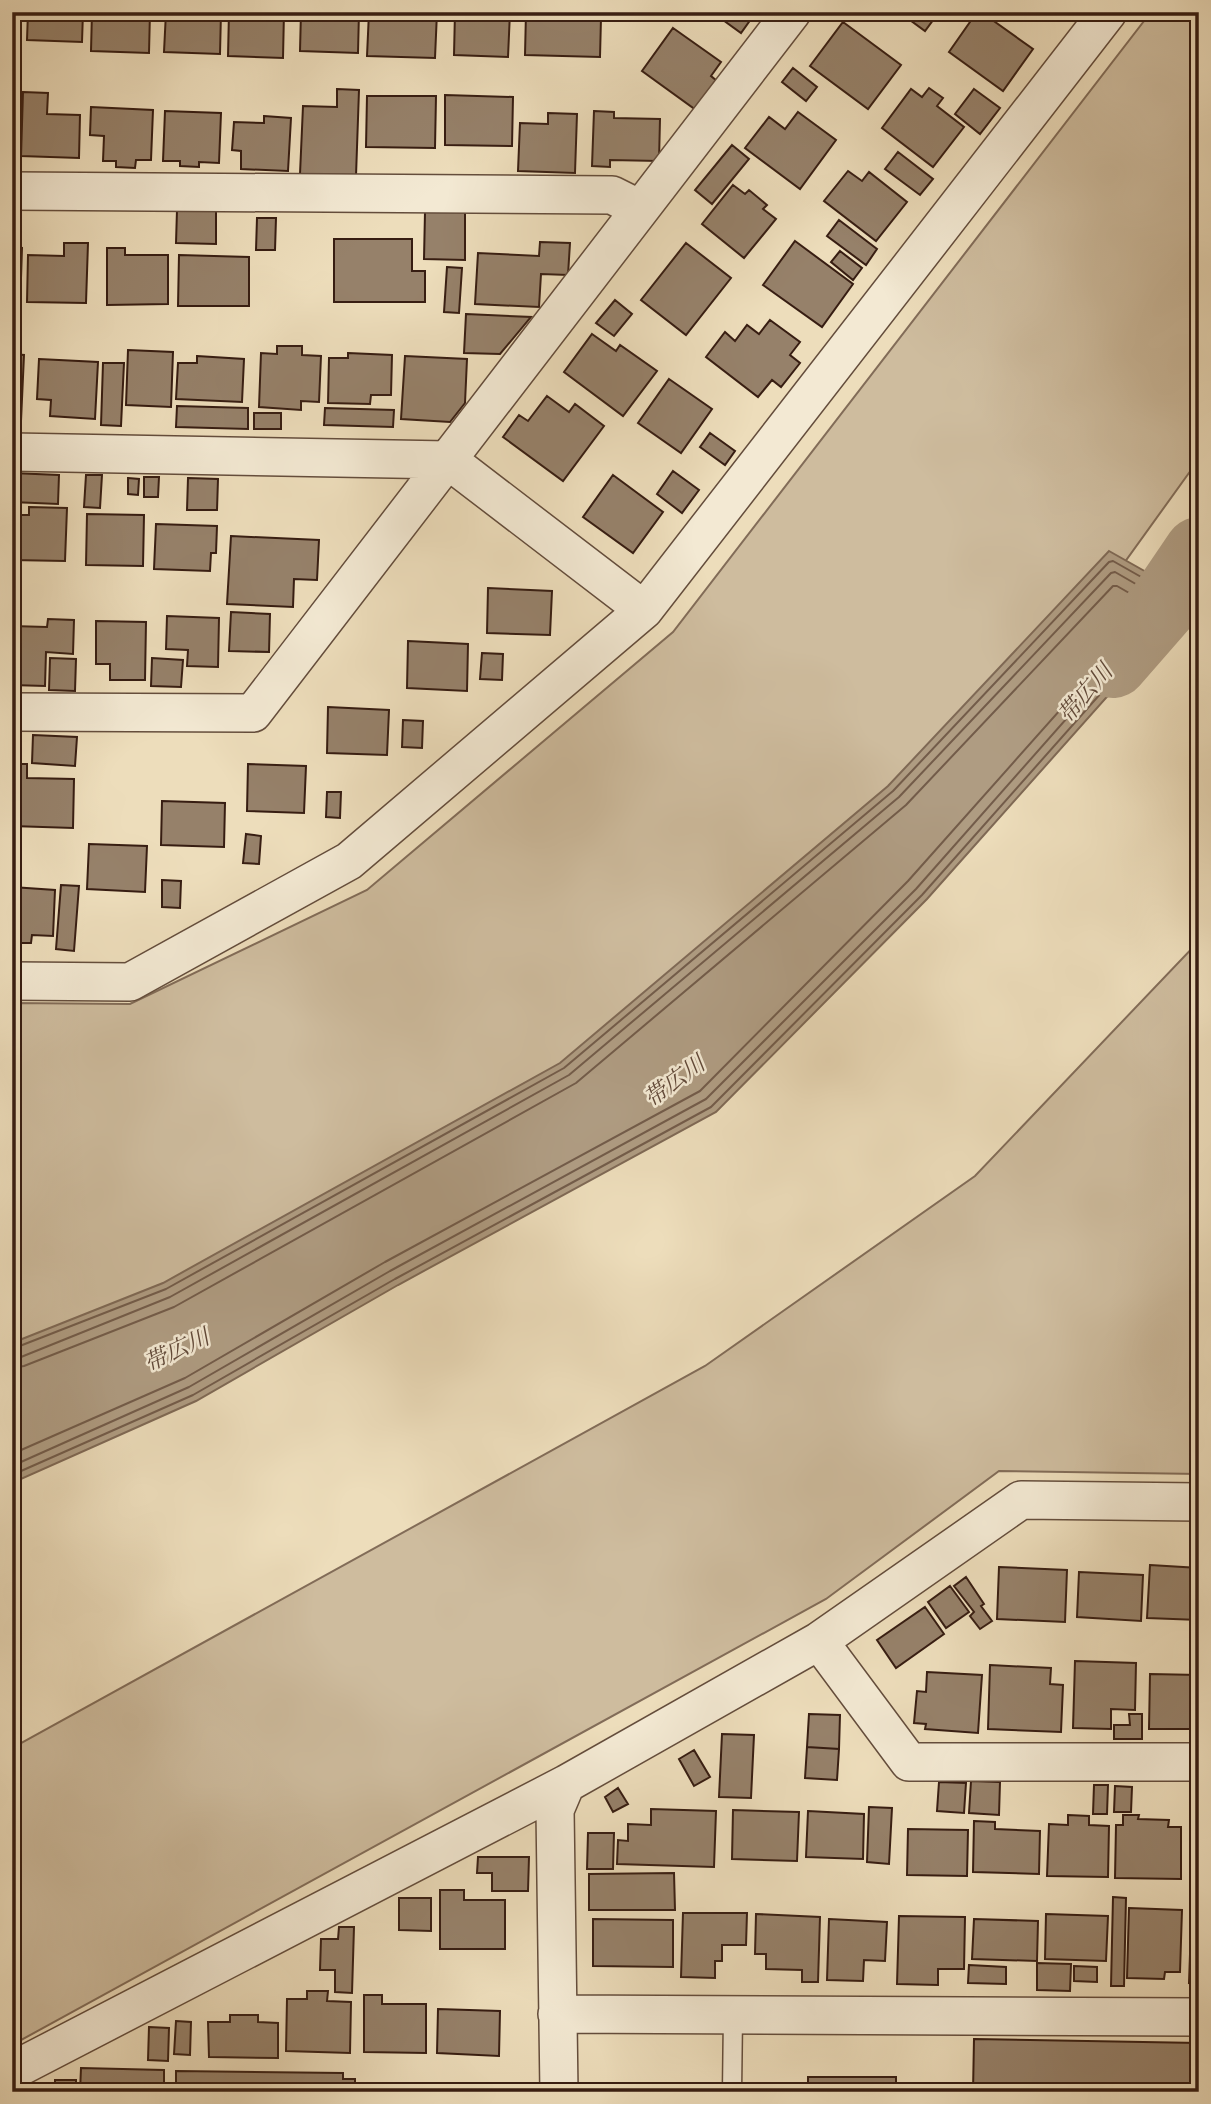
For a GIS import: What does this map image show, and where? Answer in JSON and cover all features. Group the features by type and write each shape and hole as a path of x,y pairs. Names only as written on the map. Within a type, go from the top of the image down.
{"street":[{"path":"12,712 253,713 792,12"},
{"path":"12,981 130,982 349,861 644,610 1108,12"},
{"path":"12,191 612,195 640,209"},
{"path":"12,452 448,460 644,610"},
{"path":"12,2071 566,1784 819,1642 1021,1500 1199,1502"},
{"path":"819,1642 909,1762 1199,1762"},
{"path":"559,2092 555,1810 566,1784"},
{"path":"557,2014 1199,2017"}],"lane":[{"path":"732,2092 733,2014"}],"shaded area":[{"path":"1151,12 1199,12 1199,459 1078,627 625,1053 12,1376 12,1003 130,1004 367,890 673,632"},
{"path":"1199,941 1199,1474 999,1471 826,1599 12,2045 12,1748 705,1366 975,1176"}],"water":[{"path":"1109,551 1194,599 927,899 716,1112 398,1285 196,1401 12,1483 12,1343 163,1283 560,1063 888,786"}],"building":[{"path":"28,12 83,12 82,42 27,40"},
{"path":"92,12 150,12 149,53 91,51"},
{"path":"166,12 221,12 220,54 164,52"},
{"path":"229,12 284,12 283,58 228,56"},
{"path":"301,12 359,12 358,53 300,51"},
{"path":"369,12 437,12 435,58 367,56"},
{"path":"455,12 510,12 508,57 454,55"},
{"path":"526,12 581,12 581,17 601,18 600,57 525,55"},
{"path":"712,12 756,12 741,33"},
{"path":"899,12 939,12 925,31"},
{"path":"977,12 981,12 1033,49 1003,91 949,52"},
{"path":"843,22 901,65 868,109 810,66"},
{"path":"673,28 721,62 711,76 717,81 696,110 642,71"},
{"path":"793,68 817,87 806,101 782,82"},
{"path":"929,88 943,98 937,106 964,127 933,167 882,128 911,89 922,97"},
{"path":"337,89 359,90 356,176 300,174 303,106 337,107"},
{"path":"974,89 1000,108 980,134 955,114"},
{"path":"23,92 48,93 47,114 80,115 79,158 21,156"},
{"path":"445,95 513,97 512,146 445,145"},
{"path":"367,96 436,96 435,148 366,147"},
{"path":"91,107 153,110 151,160 136,160 135,168 116,167 116,161 103,161 104,136 90,135"},
{"path":"165,111 221,113 219,163 199,162 199,167 180,166 180,161 163,161"},
{"path":"594,111 614,112 614,118 660,119 659,161 610,160 610,167 592,166"},
{"path":"798,112 836,140 800,189 745,148 769,117 785,129"},
{"path":"548,113 577,114 575,173 518,171 520,123 548,124"},
{"path":"264,116 291,118 288,171 241,169 241,151 232,150 234,122 264,123"},
{"path":"732,145 749,159 712,204 695,190"},
{"path":"898,152 933,179 920,195 885,169"},
{"path":"848,171 862,181 869,172 907,202 876,241 824,201"},
{"path":"733,185 745,194 749,190 767,205 763,209 776,219 744,258 702,224"},
{"path":"177,210 216,211 216,244 176,243"},
{"path":"425,212 465,212 465,260 424,259"},
{"path":"257,218 276,218 275,250 256,250"},
{"path":"839,220 877,249 866,265 827,236"},
{"path":"334,239 412,239 412,271 425,271 425,302 334,302"},
{"path":"795,241 853,284 822,327 763,285"},
{"path":"540,242 570,243 568,275 541,274 539,307 475,304 478,253 539,256"},
{"path":"64,243 88,243 86,303 27,302 28,255 64,256"},
{"path":"686,243 731,278 686,335 641,300"},
{"path":"12,247 22,248 20,308 12,308"},
{"path":"107,248 125,248 125,255 168,255 168,304 107,305"},
{"path":"840,251 862,268 853,280 831,262"},
{"path":"179,255 249,257 249,306 178,306"},
{"path":"447,267 462,268 459,313 444,312"},
{"path":"615,300 632,314 614,336 596,323"},
{"path":"466,314 531,317 500,354 464,353"},
{"path":"770,320 800,342 790,355 800,363 781,387 772,380 758,397 706,357 725,332 735,341 747,325 759,334"},
{"path":"592,334 616,351 620,345 657,371 623,416 564,372"},
{"path":"277,346 302,346 302,355 321,356 319,402 301,401 301,410 259,407 261,353 277,354"},
{"path":"128,350 173,352 171,407 126,405"},
{"path":"348,353 392,355 391,395 371,395 370,404 328,403 329,358 348,358"},
{"path":"12,354 24,355 21,421 12,421"},
{"path":"197,356 244,359 242,402 176,399 178,363 197,363"},
{"path":"405,356 467,359 465,403 450,422 401,419"},
{"path":"39,359 98,362 95,419 50,416 51,400 37,399"},
{"path":"103,363 124,363 121,426 101,425"},
{"path":"669,379 712,409 681,453 638,423"},
{"path":"547,396 569,412 575,404 604,426 563,481 503,437 519,415 528,421"},
{"path":"177,406 248,408 248,429 176,427"},
{"path":"325,408 394,410 393,427 324,425"},
{"path":"254,413 281,413 281,429 254,429"},
{"path":"710,433 735,451 725,465 700,447"},
{"path":"673,471 699,490 682,513 657,494"},
{"path":"12,473 59,475 58,504 12,502"},
{"path":"86,475 102,475 100,508 84,507"},
{"path":"613,475 663,512 633,553 583,517"},
{"path":"144,477 159,477 158,497 144,497"},
{"path":"128,478 139,479 138,495 128,494"},
{"path":"188,478 218,479 217,510 187,510"},
{"path":"29,507 67,508 65,561 12,560 12,515 29,515"},
{"path":"87,514 144,515 143,566 86,565"},
{"path":"156,524 217,526 216,553 211,553 210,571 154,569"},
{"path":"231,536 319,540 317,580 294,579 293,607 227,604"},
{"path":"488,588 552,591 550,635 487,633"},
{"path":"231,612 270,614 269,652 229,651"},
{"path":"167,616 219,618 218,667 187,666 188,650 166,649"},
{"path":"48,619 74,620 73,654 46,652 45,686 12,685 12,626 47,627"},
{"path":"96,621 146,622 145,680 110,680 110,664 96,664"},
{"path":"408,641 468,644 467,691 407,688"},
{"path":"482,653 503,654 502,680 480,679"},
{"path":"50,658 76,659 75,691 49,690"},
{"path":"152,658 183,660 181,687 151,686"},
{"path":"328,707 389,710 387,755 327,753"},
{"path":"403,720 423,721 422,748 402,747"},
{"path":"33,735 77,737 75,766 32,763"},
{"path":"12,764 27,764 27,778 74,779 73,828 12,826"},
{"path":"248,764 306,766 304,813 247,811"},
{"path":"327,792 341,792 340,818 326,817"},
{"path":"162,801 225,803 224,847 161,845"},
{"path":"246,834 261,836 259,864 243,863"},
{"path":"89,844 147,846 145,892 87,889"},
{"path":"162,880 181,881 180,908 162,907"},
{"path":"61,885 79,886 74,951 56,949"},
{"path":"12,887 55,890 53,936 32,935 31,943 12,943"},
{"path":"1150,1565 1199,1568 1199,1620 1147,1618"},
{"path":"999,1567 1067,1570 1065,1622 997,1619"},
{"path":"1079,1572 1143,1575 1141,1621 1077,1617"},
{"path":"966,1577 992,1621 980,1629 970,1616 974,1612 954,1586"},
{"path":"950,1586 969,1612 946,1628 928,1602"},
{"path":"925,1607 944,1634 896,1668 877,1640"},
{"path":"1075,1661 1136,1663 1135,1710 1111,1709 1111,1729 1073,1728"},
{"path":"990,1665 1051,1668 1050,1684 1063,1685 1061,1732 988,1729"},
{"path":"927,1672 982,1675 978,1733 925,1729 926,1724 914,1723 917,1691 926,1692"},
{"path":"1150,1674 1199,1675 1199,1729 1149,1729"},
{"path":"809,1714 840,1715 839,1749 807,1747"},
{"path":"1129,1714 1142,1714 1142,1739 1114,1739 1114,1725 1130,1725"},
{"path":"722,1734 754,1735 751,1798 719,1797"},
{"path":"807,1747 839,1749 837,1780 805,1778"},
{"path":"694,1750 710,1777 694,1786 679,1759"},
{"path":"971,1781 1000,1782 999,1815 969,1813"},
{"path":"939,1782 966,1783 964,1813 937,1811"},
{"path":"1094,1785 1108,1785 1107,1814 1093,1814"},
{"path":"1115,1786 1132,1787 1131,1812 1114,1812"},
{"path":"618,1788 628,1804 613,1812 605,1797"},
{"path":"869,1807 892,1808 889,1864 867,1862"},
{"path":"651,1809 716,1811 714,1867 617,1864 618,1840 628,1841 628,1824 651,1825"},
{"path":"733,1810 799,1812 797,1861 732,1859"},
{"path":"808,1811 864,1814 863,1859 806,1857"},
{"path":"1068,1815 1089,1816 1089,1825 1109,1826 1108,1877 1047,1876 1049,1824 1068,1825"},
{"path":"1123,1815 1139,1815 1138,1819 1169,1820 1168,1827 1181,1827 1181,1879 1115,1878 1116,1825 1123,1825"},
{"path":"1193,1819 1199,1819 1199,1875 1190,1875"},
{"path":"974,1821 995,1822 995,1829 1040,1831 1039,1874 973,1872"},
{"path":"908,1829 968,1830 967,1876 907,1875"},
{"path":"588,1833 614,1833 613,1869 587,1869"},
{"path":"478,1857 529,1857 528,1891 492,1891 492,1873 477,1873"},
{"path":"674,1873 675,1910 589,1910 589,1874"},
{"path":"440,1890 464,1890 464,1900 505,1900 505,1949 440,1949"},
{"path":"1113,1897 1126,1898 1124,1986 1111,1986"},
{"path":"399,1898 431,1898 431,1931 399,1930"},
{"path":"1129,1908 1182,1910 1180,1972 1165,1972 1164,1979 1127,1978"},
{"path":"683,1913 747,1913 746,1945 722,1945 722,1961 715,1961 715,1978 681,1977"},
{"path":"756,1914 820,1917 818,1982 802,1982 802,1970 766,1969 766,1954 755,1954"},
{"path":"1046,1914 1108,1916 1106,1961 1045,1959"},
{"path":"899,1916 965,1917 964,1969 938,1969 938,1985 897,1984"},
{"path":"593,1919 673,1920 673,1967 593,1966"},
{"path":"829,1919 887,1922 885,1961 864,1960 863,1981 827,1980"},
{"path":"974,1919 1038,1921 1037,1961 972,1959"},
{"path":"1191,1926 1199,1927 1199,1984 1189,1983"},
{"path":"339,1927 354,1927 352,1993 335,1992 335,1970 320,1970 321,1939 338,1939"},
{"path":"1037,1963 1071,1964 1070,1991 1037,1990"},
{"path":"969,1965 1006,1967 1006,1984 968,1983"},
{"path":"1074,1966 1097,1967 1097,1982 1074,1981"},
{"path":"307,1991 328,1991 327,2001 351,2002 350,2053 286,2051 287,1999 307,1999"},
{"path":"364,1995 382,1995 382,2004 426,2004 426,2053 364,2052"},
{"path":"438,2009 500,2011 499,2056 437,2053"},
{"path":"230,2015 258,2015 258,2022 278,2023 278,2058 209,2057 208,2022 230,2022"},
{"path":"176,2021 191,2022 190,2055 174,2054"},
{"path":"149,2027 169,2028 168,2061 148,2060"},
{"path":"974,2039 1199,2043 1199,2092 973,2092"},
{"path":"81,2068 164,2070 164,2092 80,2092"},
{"path":"176,2071 343,2073 343,2079 355,2079 355,2092 176,2092"},
{"path":"808,2077 896,2077 896,2092 808,2092"},
{"path":"55,2080 76,2080 76,2092 55,2092"}],"waterway":[{"name":"帯広川","path":"1113,663 1161,608 1199,552"}]}
